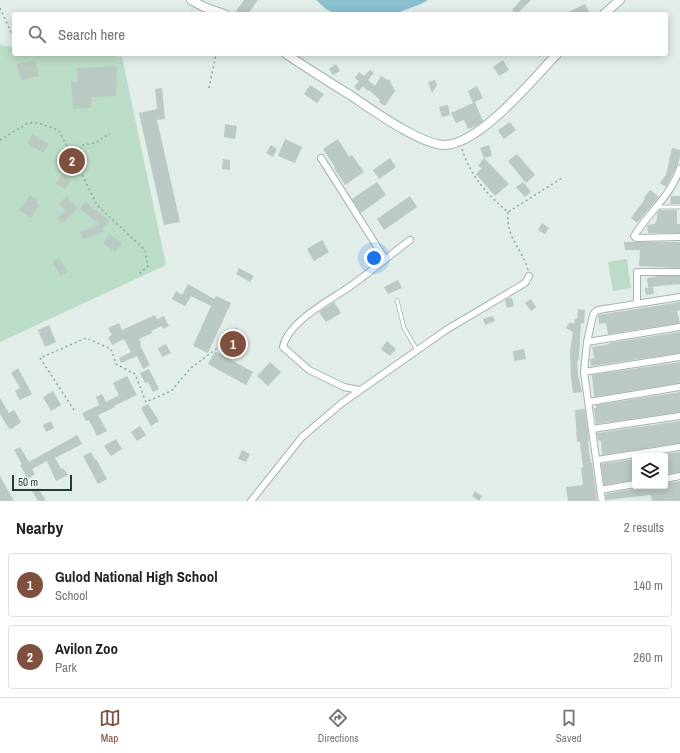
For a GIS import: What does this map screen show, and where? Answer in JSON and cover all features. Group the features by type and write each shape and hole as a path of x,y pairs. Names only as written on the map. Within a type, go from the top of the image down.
{"street":[{"path":"191,0 204,8 217,12"},
{"path":"606,12 620,0"},
{"path":"289,56 401,128 435,143 446,145 474,134 506,108 555,56"},
{"path":"321,158 385,259"},
{"path":"680,168 678,179 634,235 635,238 680,237"},
{"path":"359,390 344,387 309,370 282,347 284,339 288,332 308,314 352,284 410,240"},
{"path":"637,303 637,272 680,272"},
{"path":"251,501 302,438 342,403 446,330 525,283 530,276"},
{"path":"602,501 584,372 587,342 595,312 637,303 680,297"},
{"path":"587,342 680,327"},
{"path":"584,372 680,357"},
{"path":"588,402 680,387"},
{"path":"592,429 680,416"},
{"path":"597,460 680,447"},
{"path":"668,478 680,476"},
{"path":"600,490 632,485"}],"lane":[{"path":"657,207 680,207"},
{"path":"397,300 404,328 417,350"}],"path":[{"path":"0,8 12,35"},
{"path":"209,88 216,56"},
{"path":"0,140 28,123 39,123 58,130 97,204 145,250 148,266 138,275"},
{"path":"74,158 83,145 96,143 110,133"},
{"path":"459,141 464,158 479,183 496,202 508,212"},
{"path":"508,212 562,178"},
{"path":"508,212 507,223 515,245 527,267 530,276"},
{"path":"74,410 40,358 86,338 111,349 116,364 135,374 146,402 170,391 191,368 216,349 237,328"}],"green space":[{"path":"0,45 12,47 12,56 122,57 166,265 0,342"},
{"path":"627,259 631,288 613,291 608,262"}],"water":[{"path":"316,0 428,0 399,12 331,12"}],"building":[{"path":"244,0 258,0 249,12 236,11"},
{"path":"521,0 531,0 519,12 514,12 512,10"},
{"path":"585,4 589,12 568,12"},
{"path":"35,60 39,76 21,80 17,64"},
{"path":"503,60 509,70 499,76 493,67"},
{"path":"336,64 340,71 333,75 329,69"},
{"path":"117,66 116,96 91,97 91,108 73,109 71,82 78,82 77,68"},
{"path":"370,70 374,73 368,80 375,86 381,76 387,80 389,79 395,91 385,106 363,86 359,91 354,87 359,81 355,78 359,72 364,76"},
{"path":"435,80 437,85 432,93 428,82"},
{"path":"310,85 324,94 317,103 304,94"},
{"path":"477,86 483,98 473,103 468,91"},
{"path":"162,88 165,119 157,120 180,222 164,225 139,113 157,109 155,89"},
{"path":"475,102 483,121 468,129 464,120 456,123 451,113"},
{"path":"448,105 450,115 442,117 439,107"},
{"path":"510,122 516,130 504,139 498,130"},
{"path":"225,124 237,126 235,139 224,137"},
{"path":"32,134 49,144 43,153 27,143"},
{"path":"285,139 302,147 295,163 278,156"},
{"path":"338,139 349,157 352,155 364,172 345,185 323,149"},
{"path":"271,145 277,149 273,157 266,153"},
{"path":"489,145 492,156 484,158 480,148"},
{"path":"672,148 680,150 680,157 666,187 660,183 666,175"},
{"path":"517,154 535,175 526,183 508,161"},
{"path":"390,158 396,167 379,179 373,170"},
{"path":"484,158 509,184 495,196 476,174 482,168 478,166"},
{"path":"223,159 230,160 230,170 222,169"},
{"path":"63,174 71,180 65,189 56,183"},
{"path":"377,182 386,195 361,213 352,199"},
{"path":"523,182 531,192 525,197 516,187"},
{"path":"650,190 659,197 637,223 631,218"},
{"path":"30,195 38,200 36,203 39,205 31,218 19,210"},
{"path":"66,196 78,208 63,223 57,218 65,210 59,204"},
{"path":"410,196 417,207 384,230 377,219"},
{"path":"671,196 680,196 680,204 670,204"},
{"path":"85,202 109,220 102,229 105,231 83,239 80,232 100,224 80,209"},
{"path":"660,210 677,210 677,224 680,224 680,233 648,233 647,225 655,224 657,213"},
{"path":"542,223 549,228 545,234 538,230"},
{"path":"109,234 122,243 115,252 103,243"},
{"path":"322,240 329,252 314,261 307,249"},
{"path":"624,242 680,242 680,268 639,266 640,250 625,250"},
{"path":"59,258 68,272 61,276 52,262"},
{"path":"239,268 254,276 250,282 236,274"},
{"path":"659,276 680,276 680,284 648,287 647,278"},
{"path":"398,280 402,288 388,294 384,287"},
{"path":"188,284 214,299 216,296 231,303 208,353 193,346 211,306 191,296 185,306 172,299 176,291 182,295"},
{"path":"653,287 654,294 646,295 645,288"},
{"path":"512,298 514,306 507,308 505,300"},
{"path":"531,299 536,307 531,311 525,303"},
{"path":"334,302 341,313 326,322 319,312"},
{"path":"680,302 680,310 677,311 680,323 608,334 606,323 599,324 598,315"},
{"path":"578,309 585,310 584,323 581,323 579,356 577,361 578,375 582,392 573,393 570,351 573,332 566,328 570,322 574,324 575,319 577,319"},
{"path":"155,315 157,319 164,316 169,326 163,329 162,326 139,339 140,345 150,365 143,369 137,356 121,363 119,358 131,352 124,339 112,345 108,337 112,335 108,328 119,323 122,330"},
{"path":"493,316 495,321 485,325 483,319"},
{"path":"49,325 56,342 45,347 38,330"},
{"path":"680,332 680,353 591,366 590,359 594,358 592,347"},
{"path":"387,341 396,349 390,356 381,349"},
{"path":"166,344 171,353 162,357 158,348"},
{"path":"524,349 526,359 514,361 513,351"},
{"path":"215,351 253,372 246,385 208,364"},
{"path":"270,362 281,372 268,386 257,376"},
{"path":"680,362 680,383 594,397 592,375"},
{"path":"18,368 32,394 20,400 15,391 20,388 11,373"},
{"path":"149,369 159,389 153,392 148,382 145,383 140,373"},
{"path":"127,376 137,395 98,415 107,431 97,436 89,420 86,421 82,413 99,405 96,397 102,394 106,402 119,395 113,383"},
{"path":"53,391 61,405 51,411 43,397"},
{"path":"680,392 680,412 596,424 594,408 596,408 596,405"},
{"path":"0,398 9,413 14,410 21,422 10,430 0,414"},
{"path":"148,404 159,421 151,426 141,408"},
{"path":"585,409 589,451 597,501 568,501 566,487 583,485 581,468 583,467 580,442 577,442 575,410"},
{"path":"51,421 54,428 46,432 43,425"},
{"path":"680,421 680,443 602,455 601,442 600,440 598,441 597,433"},
{"path":"140,426 146,435 137,441 131,432"},
{"path":"77,435 82,444 55,458 61,469 63,468 68,475 56,481 47,461 32,469 35,474 28,479 14,450 20,447 29,462"},
{"path":"116,439 122,449 111,456 104,446"},
{"path":"242,450 250,454 246,462 238,459"},
{"path":"91,452 107,479 98,484 83,456"},
{"path":"680,452 680,472 668,474 668,454"},
{"path":"632,459 632,480 604,485 601,464"},
{"path":"0,476 14,501 0,501"},
{"path":"680,481 680,501 652,501 651,495 606,500 606,494 632,489 668,489 668,483"},
{"path":"38,488 46,501 38,501 32,491"},
{"path":"475,491 482,496 479,501 472,496"}],"place":[{"name":"Avilon Zoo","path":"72,161"},
{"name":"Gulod National High School","path":"233,344"}]}
